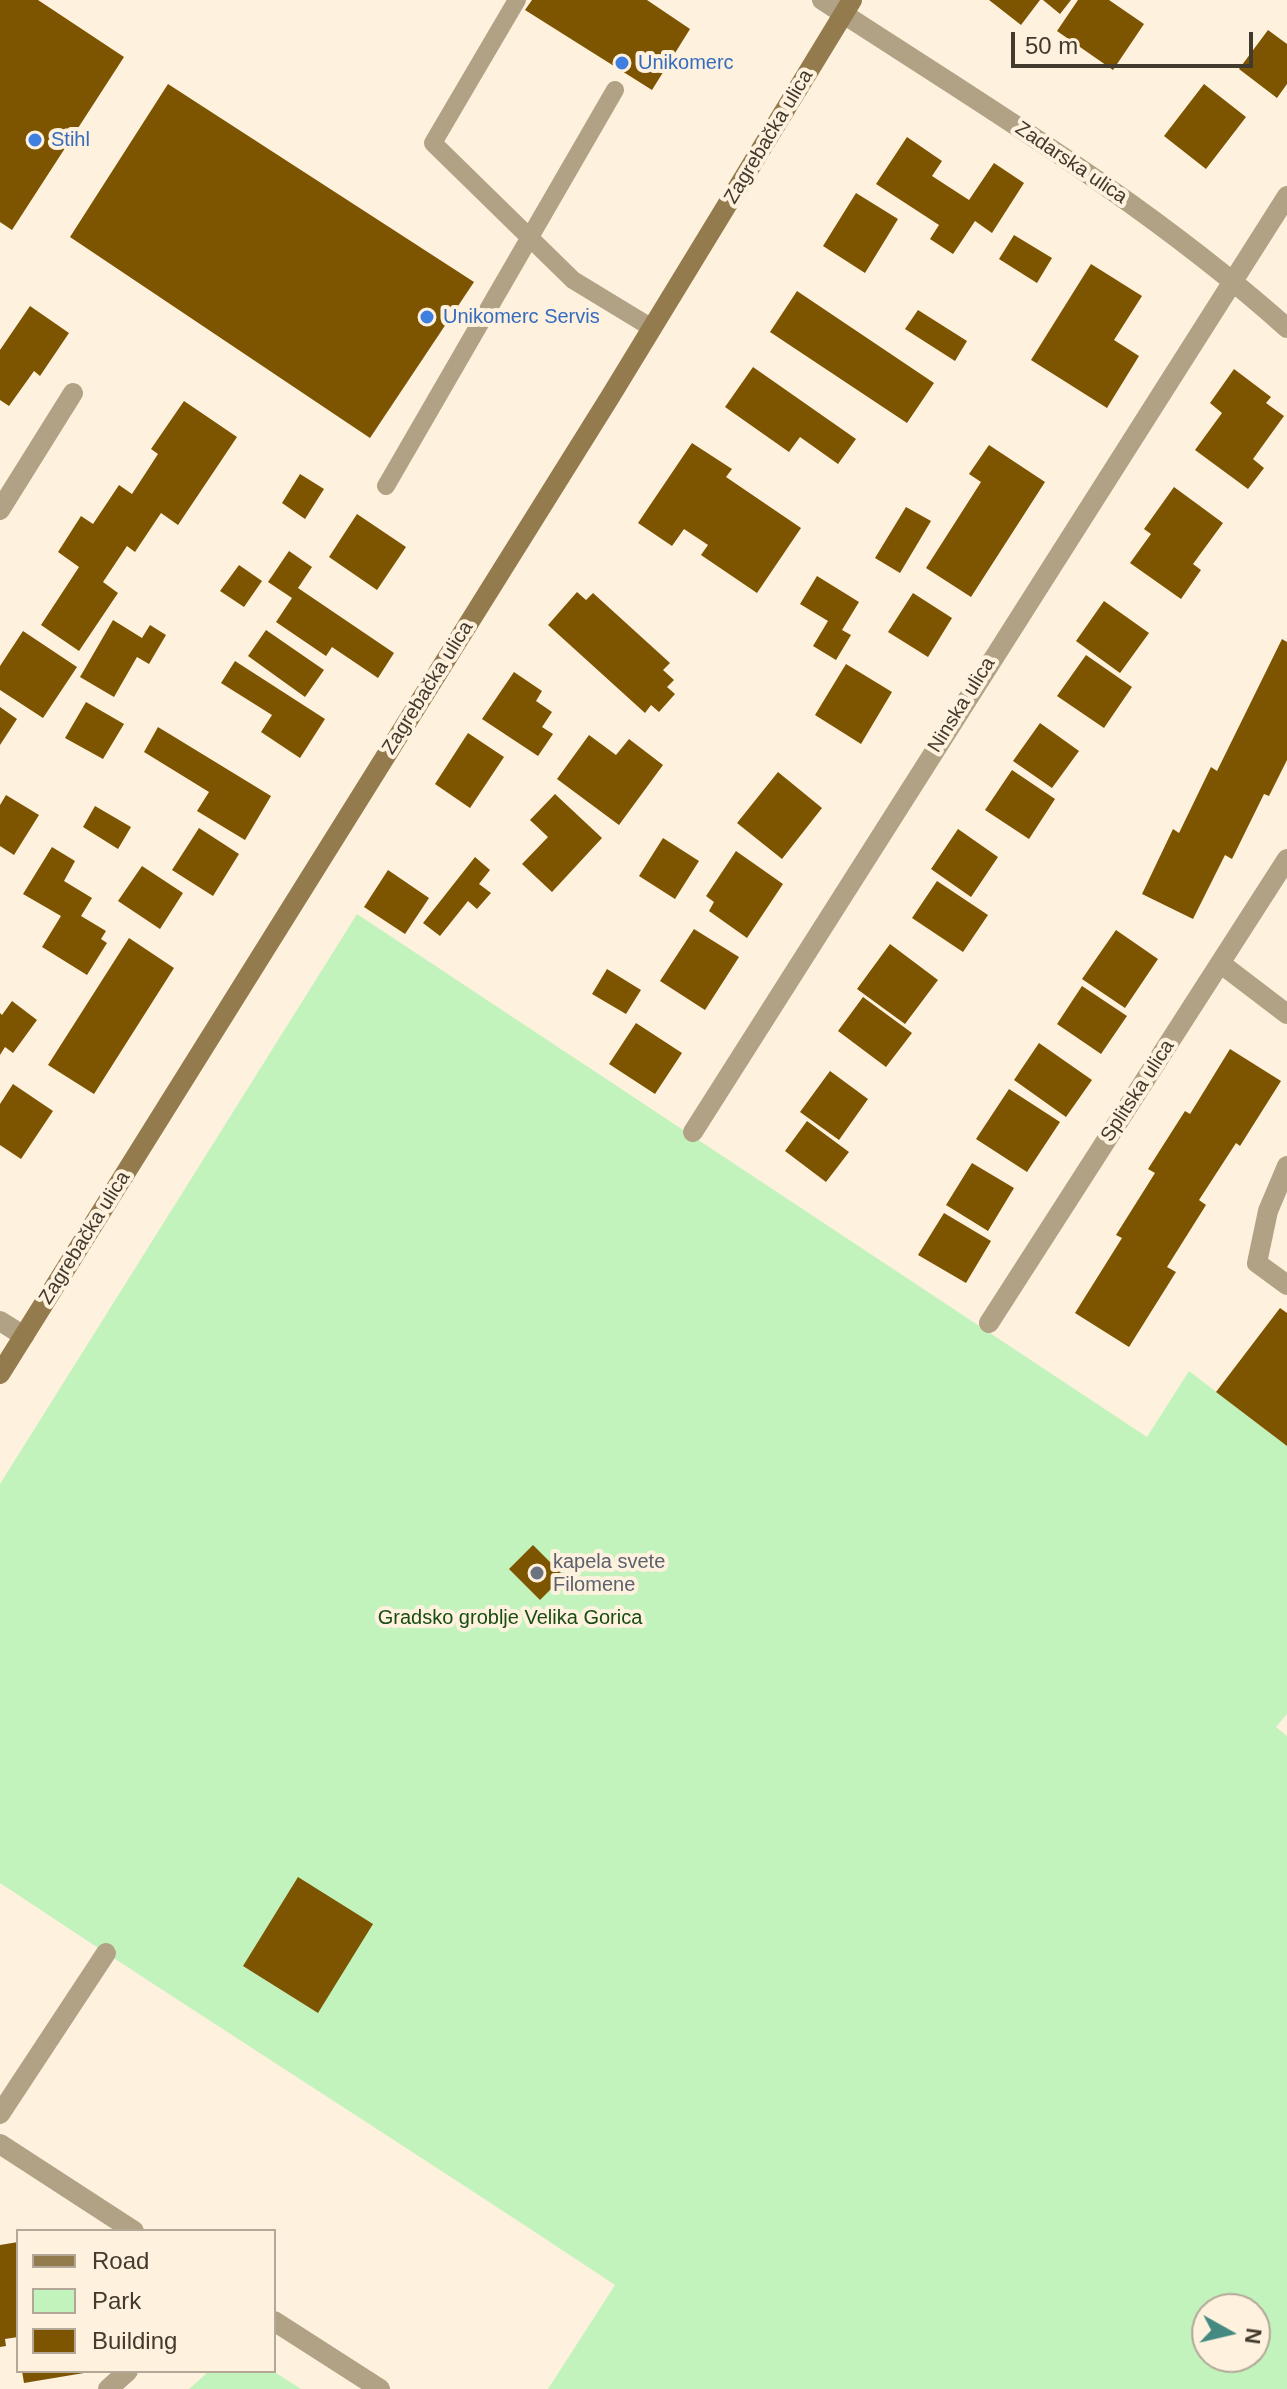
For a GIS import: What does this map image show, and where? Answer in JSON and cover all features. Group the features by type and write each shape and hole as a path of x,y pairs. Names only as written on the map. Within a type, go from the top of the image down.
{"main road":[{"name":"Zagrebačka ulica","path":"0,1374 652,328 846,5"}],"street":[{"name":"Zadarska ulica","path":"822,0 846,5 1034,137 1232,279 1287,328"},
{"name":"Ninska ulica","path":"693,1132 1287,196"},
{"path":"0,510 73,393"},
{"name":"Splitska ulica","path":"989,1323 1287,859"},
{"path":"1220,963 1287,1014"},
{"path":"1287,1166 1268,1211 1257,1263 1287,1285"},
{"path":"0,1321 24,1336"},
{"path":"0,2114 106,1953"},
{"path":"0,2144 131,2229"},
{"path":"276,2322 380,2389"},
{"path":"108,2389 126,2373"}],"lane":[{"path":"517,0 433,143 573,280 652,328"},
{"path":"386,486 615,90"}],"green space":[{"name":"Gradsko groblje Velika Gorica","path":"357,914 1147,1437 1189,1371 1287,1446 1287,1714 1276,1727 1287,1736 1287,2389 548,2389 615,2285 0,1883 0,1484"},
{"path":"276,2373 301,2389 189,2389 206,2374"}],"building":[{"name":"Stihl","path":"0,0 38,0 124,57 12,230 0,222"},
{"path":"532,0 647,0 690,29 652,90 525,10"},
{"path":"989,0 1040,0 1021,25"},
{"path":"1043,0 1071,0 1060,14"},
{"path":"1078,0 1109,0 1144,24 1113,70 1057,31"},
{"path":"1268,30 1287,44 1287,84 1277,98 1239,69"},
{"path":"168,84 474,282 370,438 70,237"},
{"path":"1204,84 1246,117 1206,169 1164,136"},
{"path":"907,137 942,161 932,176 969,200 994,163 1024,183 992,233 975,221 953,254 930,239 939,225 876,184"},
{"path":"856,193 898,219 865,273 823,246"},
{"path":"1014,235 1052,258 1037,283 999,259"},
{"path":"1091,264 1142,296 1114,340 1139,356 1107,408 1031,360"},
{"path":"797,291 934,383 907,423 770,332"},
{"path":"30,306 69,333 40,376 34,371 9,406 0,400 0,350"},
{"path":"918,310 967,341 955,361 905,329"},
{"path":"753,367 856,439 838,464 800,437 789,452 725,407"},
{"path":"1234,369 1271,397 1266,403 1284,416 1253,459 1264,468 1248,489 1195,450 1222,413 1210,403"},
{"path":"184,401 237,437 178,525 161,513 135,552 127,546 103,582 118,593 79,651 41,625 79,567 58,552 81,516 93,524 119,485 132,494 158,454 151,449"},
{"path":"692,443 732,469 726,477 801,528 757,593 701,555 708,545 684,529 672,546 638,523"},
{"path":"989,445 1045,482 971,597 926,568 981,482 969,474"},
{"path":"300,474 324,489 305,519 282,503"},
{"path":"1174,487 1223,523 1193,564 1201,570 1181,599 1130,563 1151,534 1144,529"},
{"path":"906,507 931,521 900,573 875,558"},
{"path":"357,514 406,547 377,590 329,557"},
{"path":"289,551 312,567 298,588 394,653 378,678 332,647 326,656 276,622 292,598 268,582"},
{"path":"239,565 262,581 244,607 220,591"},
{"path":"817,576 859,602 842,630 851,635 836,660 813,646 828,621 800,604"},
{"path":"577,592 586,600 593,593 670,663 663,670 674,680 667,687 675,694 659,712 651,705 645,713 548,625"},
{"path":"913,593 952,618 928,657 888,632"},
{"path":"1104,601 1149,633 1120,673 1076,641"},
{"path":"113,620 142,638 150,625 166,635 149,664 137,657 114,697 80,677"},
{"path":"266,630 324,670 305,697 248,656"},
{"path":"23,631 77,667 43,718 0,690 0,666"},
{"path":"1282,639 1287,642 1287,760 1269,796 1264,794 1232,859 1225,855 1193,919 1142,894 1173,829 1179,833 1211,767 1217,771"},
{"path":"1086,655 1132,687 1104,728 1057,696"},
{"path":"235,661 325,719 300,758 261,732 272,715 221,683"},
{"path":"846,664 892,692 861,744 815,715"},
{"path":"514,672 542,691 536,701 552,712 542,727 553,734 538,756 482,719"},
{"path":"86,702 124,724 103,759 65,738"},
{"path":"0,707 17,719 0,745"},
{"path":"1040,723 1079,751 1052,788 1013,761"},
{"path":"158,727 271,796 245,840 197,811 209,792 144,752"},
{"path":"468,733 504,757 470,808 435,784"},
{"path":"589,735 616,755 629,739 663,765 619,825 557,779"},
{"path":"1012,770 1055,799 1029,839 985,810"},
{"path":"778,772 822,808 782,859 737,823"},
{"path":"555,794 602,838 552,892 522,864 548,837 530,820"},
{"path":"6,795 39,815 14,855 0,846 0,805"},
{"path":"95,806 131,827 118,849 83,827"},
{"path":"199,828 239,854 213,896 172,870"},
{"path":"958,829 998,857 971,897 931,869"},
{"path":"663,838 699,861 675,899 639,876"},
{"path":"52,847 75,861 64,881 92,898 81,916 106,931 101,939 107,943 87,975 42,947 61,916 23,894"},
{"path":"736,851 783,884 747,938 709,911 714,902 706,896"},
{"path":"475,857 490,870 479,884 491,893 477,909 468,901 440,936 423,923"},
{"path":"142,866 183,893 160,929 118,901"},
{"path":"388,870 429,898 405,934 364,907"},
{"path":"937,881 988,915 963,952 912,918"},
{"path":"694,929 739,957 705,1010 660,981"},
{"path":"1116,930 1158,959 1125,1008 1082,979"},
{"path":"129,938 174,968 94,1094 48,1065"},
{"path":"890,944 938,980 905,1024 857,989"},
{"path":"607,969 641,990 626,1014 592,994"},
{"path":"1082,986 1127,1016 1101,1054 1057,1024"},
{"path":"863,997 912,1033 886,1067 838,1031"},
{"path":"12,1001 37,1020 13,1053 5,1047 0,1055 0,1013 2,1015"},
{"path":"636,1023 682,1053 655,1094 609,1064"},
{"path":"1039,1043 1092,1080 1066,1117 1014,1080"},
{"path":"1230,1049 1281,1081 1240,1146 1236,1143 1199,1200 1206,1205 1167,1267 1176,1272 1129,1347 1075,1313 1122,1238 1116,1235 1155,1173 1148,1169 1185,1111 1190,1114"},
{"path":"830,1071 868,1099 839,1140 800,1112"},
{"path":"13,1084 53,1111 21,1159 0,1145 0,1104"},
{"path":"1009,1089 1060,1122 1027,1172 976,1139"},
{"path":"807,1121 849,1152 826,1182 785,1151"},
{"path":"972,1163 1014,1188 988,1231 946,1205"},
{"path":"944,1213 991,1241 966,1283 918,1255"},
{"path":"1280,1308 1287,1313 1287,1446 1216,1392"},
{"name":"kapela svete Filomene","path":"533,1545 564,1576 540,1600 509,1569"},
{"path":"298,1877 373,1924 318,2013 243,1966"},
{"path":"16,2242 16,2337 5,2339 6,2346 0,2347 0,2245"},
{"path":"22,2373 84,2373 24,2383"}],"place":[{"name":"Unikomerc","path":"622,63"},
{"name":"Stihl","path":"35,140"},
{"name":"Unikomerc Servis","path":"427,317"},
{"name":"kapela svete Filomene","path":"537,1573"}]}
